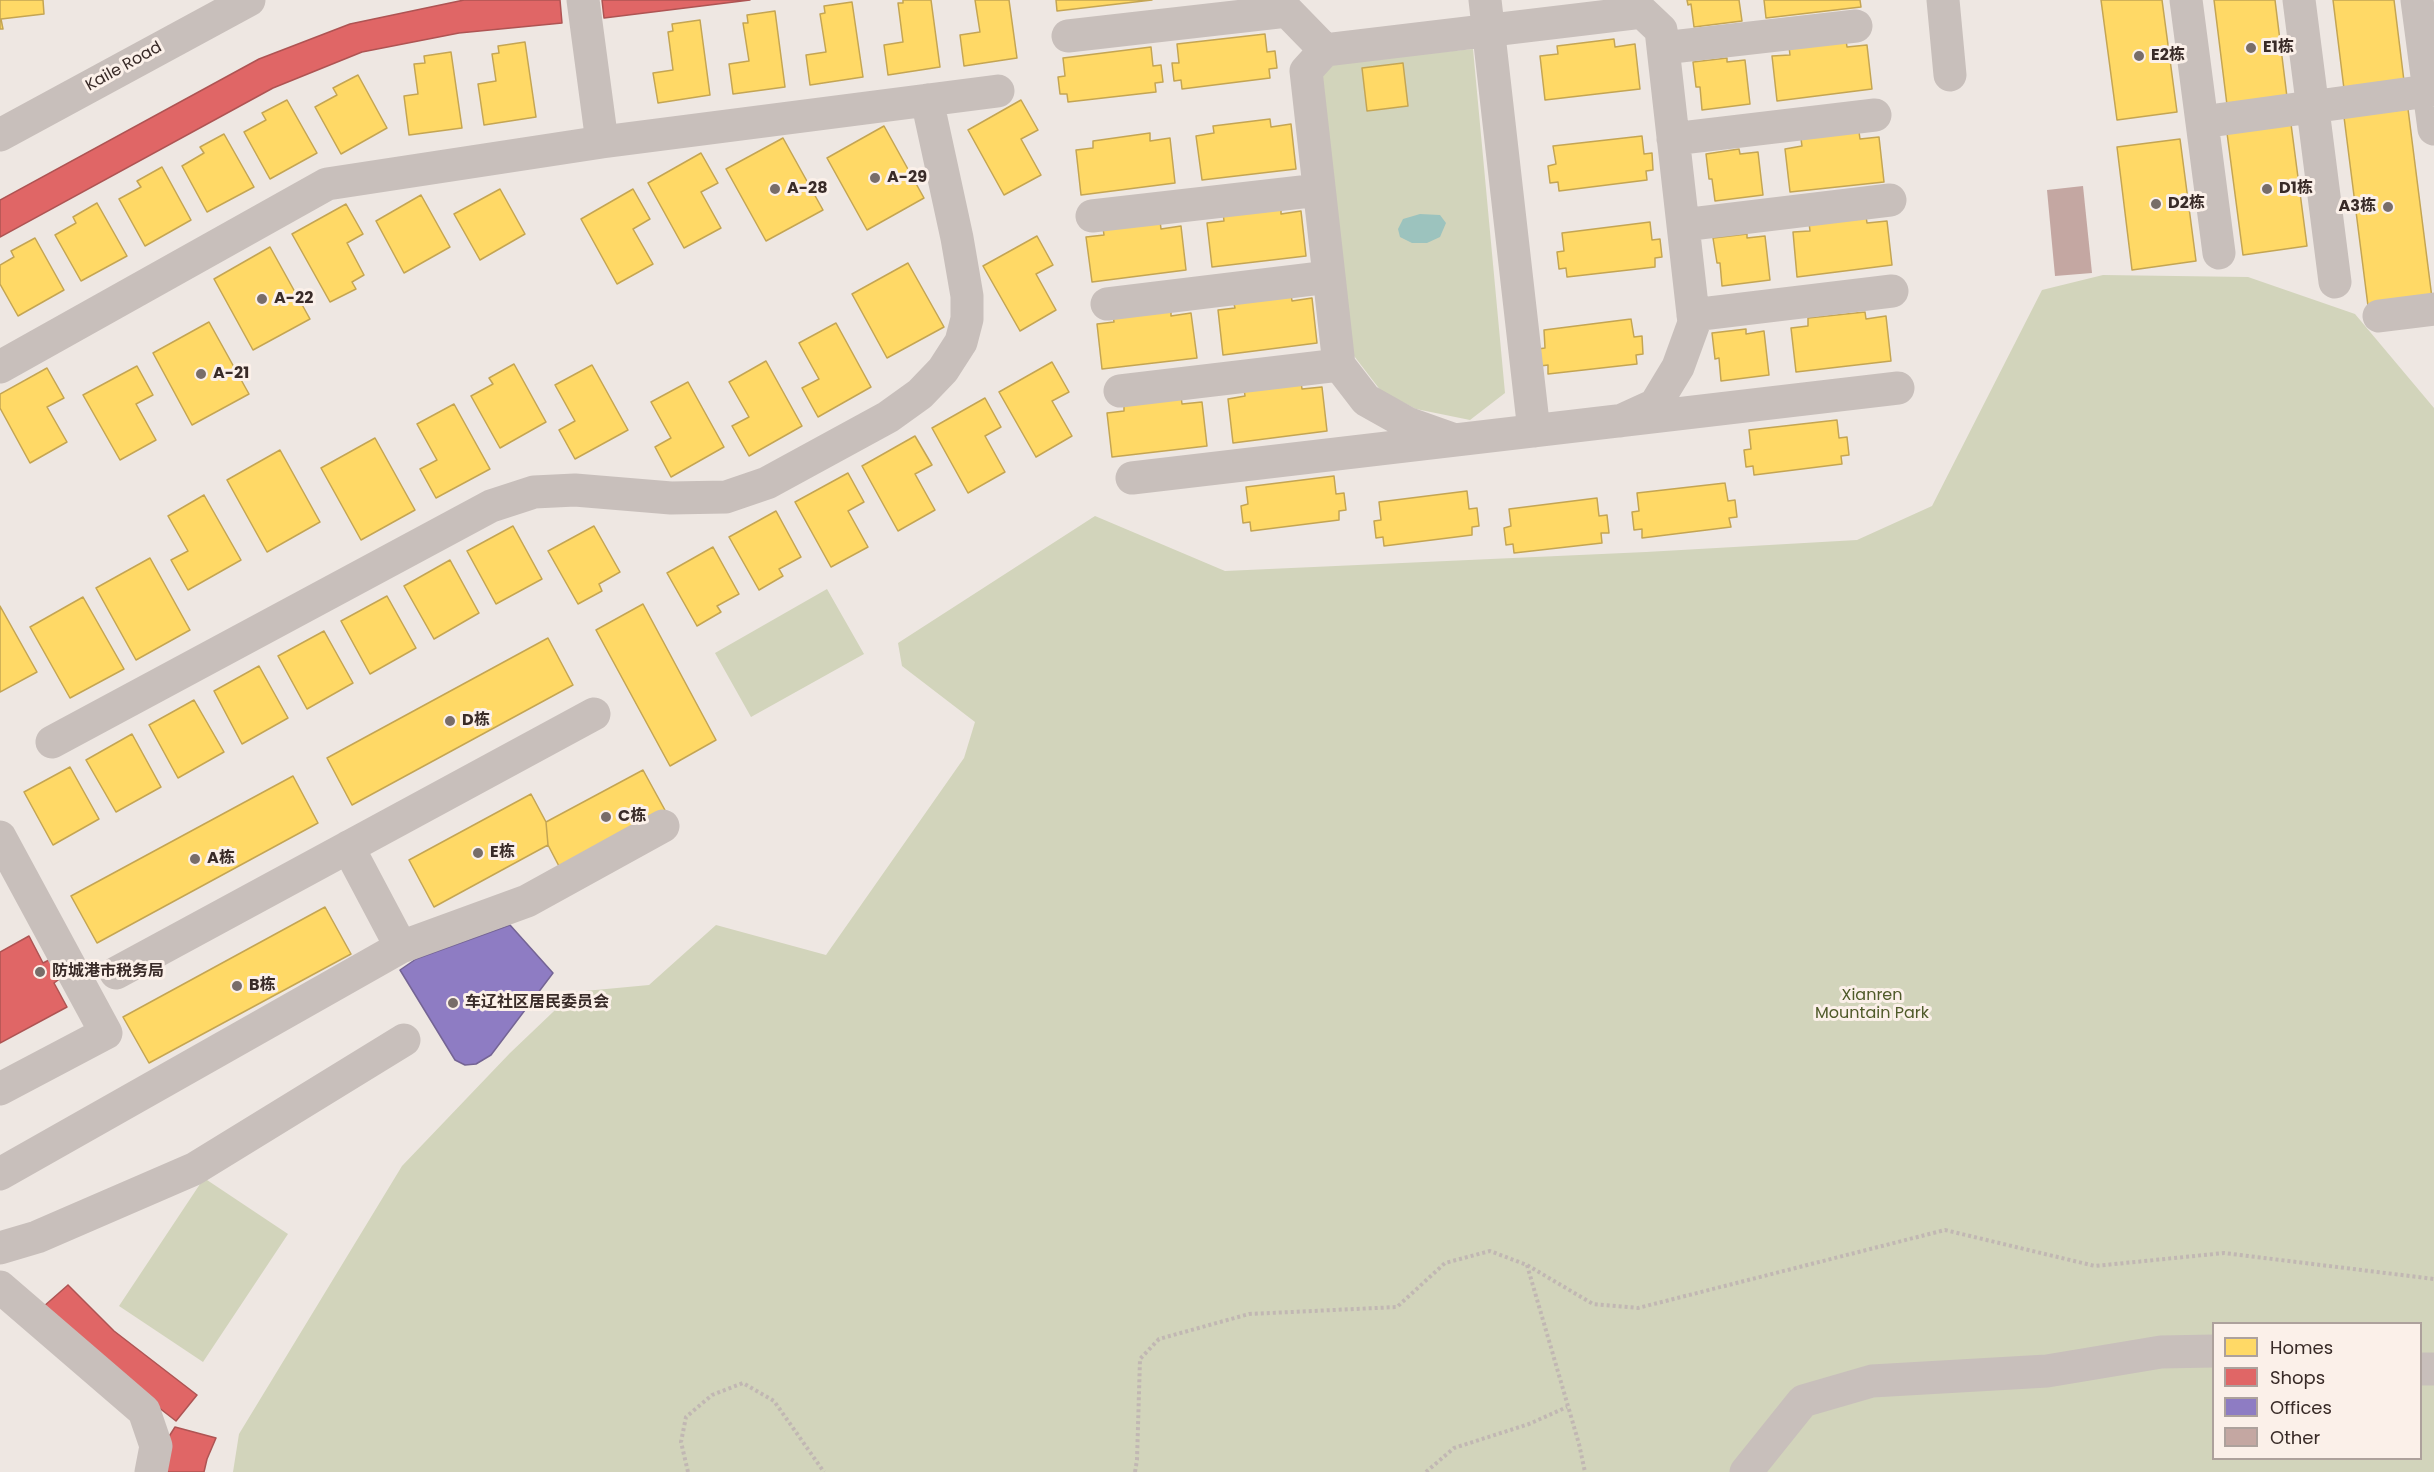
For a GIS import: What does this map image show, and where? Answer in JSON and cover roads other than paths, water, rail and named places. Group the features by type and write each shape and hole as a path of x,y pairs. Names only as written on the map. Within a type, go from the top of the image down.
{"street":[{"name":"Kaile Road","path":"0,135 249,0"},
{"path":"583,0 602,142"},
{"path":"1943,0 1950,75"},
{"path":"2186,0 2219,253"},
{"path":"2299,0 2335,282"},
{"path":"2417,0 2432,91 2434,129"},
{"path":"1455,440 1407,423 1366,400 1339,365 1306,72 1325,50 1487,15 1646,6 1661,30 1694,323 1678,367 1655,405 1620,420"},
{"path":"1068,36 1287,11 1325,50"},
{"path":"1487,15 1534,431"},
{"path":"1663,48 1856,26"},
{"path":"0,367 327,184 602,142 998,91"},
{"path":"2202,122 2432,91"},
{"path":"52,742 491,506 534,492 575,490 671,498 726,497 766,483 888,417 920,394 943,370 961,342 967,319 967,296 957,238 927,100"},
{"path":"1673,139 1875,115"},
{"path":"1092,216 1320,190"},
{"path":"1683,225 1890,200"},
{"path":"1107,304 1329,277"},
{"path":"1693,315 1892,291"},
{"path":"2379,316 2434,309"},
{"path":"1120,391 1339,365"},
{"path":"1132,478 1898,388"},
{"path":"116,973 594,714"},
{"path":"0,1174 400,947 527,901 663,825"},
{"path":"0,838 0,863"},
{"path":"0,838 106,1033 0,1089"},
{"path":"348,847 400,947"},
{"path":"0,1248 37,1237 194,1169 404,1040"},
{"path":"0,1287 144,1410 156,1446 151,1472"},
{"path":"1746,1472 1803,1401 1872,1381 2047,1371 2160,1352 2212,1351"}],"water":[{"path":"1420,214 1440,215 1446,223 1440,237 1427,243 1412,243 1400,237 1398,229 1403,219"}],"place":[{"name":"E1栋","path":"2251,48"},
{"name":"E2栋","path":"2139,56"},
{"name":"A-29","path":"875,178"},
{"name":"A-28","path":"775,189"},
{"name":"D1栋","path":"2267,189"},
{"name":"D2栋","path":"2156,204"},
{"name":"A3栋","path":"2388,207"},
{"name":"A-22","path":"262,299"},
{"name":"A-21","path":"201,374"},
{"name":"D栋","path":"450,721"},
{"name":"C栋","path":"606,817"},
{"name":"E栋","path":"478,853"},
{"name":"A栋","path":"195,859"},
{"name":"防城港市税务局","path":"40,972"},
{"name":"B栋","path":"237,986"},
{"name":"车辽社区居民委员会","path":"453,1003"}],"park label":[{"name":"Xianren Mountain Park","path":"1872,1005"}]}
